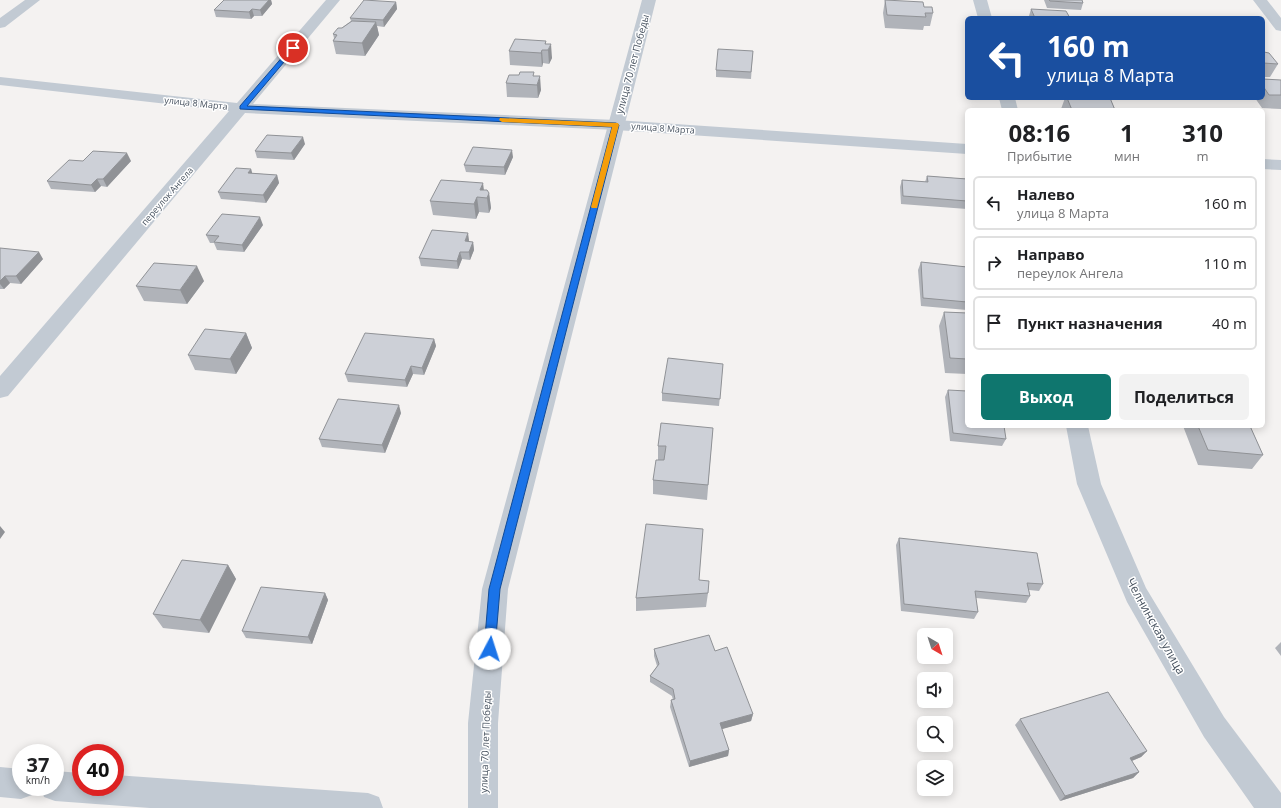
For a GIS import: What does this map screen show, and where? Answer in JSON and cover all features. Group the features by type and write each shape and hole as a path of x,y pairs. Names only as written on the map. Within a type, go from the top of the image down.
{"street":[{"path":"0,24 33,0"},
{"name":"переулок Ангела","path":"0,390 333,0"},
{"name":"улица 70 лет Победы","path":"483,808 483,723 495,589 649,0"},
{"path":"980,0 984,16"},
{"path":"1260,0 1281,27"},
{"name":"улица 8 Марта","path":"0,81 242,108 616,125 965,149"},
{"path":"1265,164 1281,164"},
{"name":"Челнинская улица","path":"1077,428 1088,484 1136,594 1214,727 1273,808"},
{"path":"0,782 12,783"},
{"path":"64,787 368,808"}],"building":[{"path":"224,0 269,0 260,10 252,9 249,12 214,10"},
{"path":"364,0 396,2 383,20 350,18"},
{"path":"885,0 923,2 924,7 932,7 933,13 925,13 926,17 887,15"},
{"path":"1049,0 1082,0 1083,3 1050,1"},
{"path":"1031,9 1066,11 1069,16 1034,16"},
{"path":"352,21 376,22 362,43 333,41 337,35 333,34 338,28 342,28"},
{"path":"515,39 546,41 545,44 551,44 548,50 542,50 541,53 509,51"},
{"path":"718,49 753,51 751,72 716,70"},
{"path":"1265,52 1269,53 1278,64 1265,63"},
{"path":"520,72 534,72 533,76 540,76 537,85 506,83 509,75 519,75"},
{"path":"1265,79 1281,80 1281,95 1269,95 1265,89"},
{"path":"1068,100 1111,100 1114,108 1071,108"},
{"path":"267,135 303,137 291,153 255,151"},
{"path":"473,147 512,150 504,167 464,165"},
{"path":"93,151 127,153 103,179 97,179 91,185 47,181 69,160 83,161"},
{"path":"236,168 251,169 248,173 277,175 263,195 218,192"},
{"path":"927,176 965,179 965,201 903,196 902,180 928,182"},
{"path":"441,180 483,183 480,190 487,190 489,193 487,198 477,197 474,204 430,201"},
{"path":"222,214 260,217 242,245 214,242 219,236 206,235"},
{"path":"432,230 468,233 465,241 473,242 469,252 460,252 457,261 419,258"},
{"path":"0,248 39,252 16,276 5,276 0,281"},
{"path":"921,262 965,267 965,302 923,298"},
{"path":"154,263 197,266 180,290 136,286"},
{"path":"944,312 965,313 965,359 950,358"},
{"path":"205,329 246,333 230,359 188,355"},
{"path":"365,333 434,339 422,368 411,366 405,380 345,374"},
{"path":"668,358 723,364 720,399 662,393"},
{"path":"948,390 965,391 965,428 1004,428 1006,439 953,433"},
{"path":"338,399 399,405 382,445 319,439"},
{"path":"661,423 713,428 708,485 653,480 656,460 664,460 666,446 658,446"},
{"path":"1199,428 1251,428 1263,455 1208,450"},
{"path":"646,524 703,529 699,580 709,581 708,593 636,598"},
{"path":"899,538 1037,553 1043,584 1027,583 1030,596 975,591 978,612 904,604"},
{"path":"182,560 228,565 200,620 153,614"},
{"path":"261,587 325,593 308,637 242,631"},
{"path":"709,635 715,651 727,647 753,714 720,723 729,750 690,761 671,700 675,699 673,689 650,676 659,664 654,649"},
{"path":"1108,692 1147,751 1130,758 1139,772 1065,796 1020,719"}],"slow traffic":[{"path":"502,120 616,125 594,207"}],"route":[{"path":"293,48 242,108 616,125 495,589 490,649"}]}
